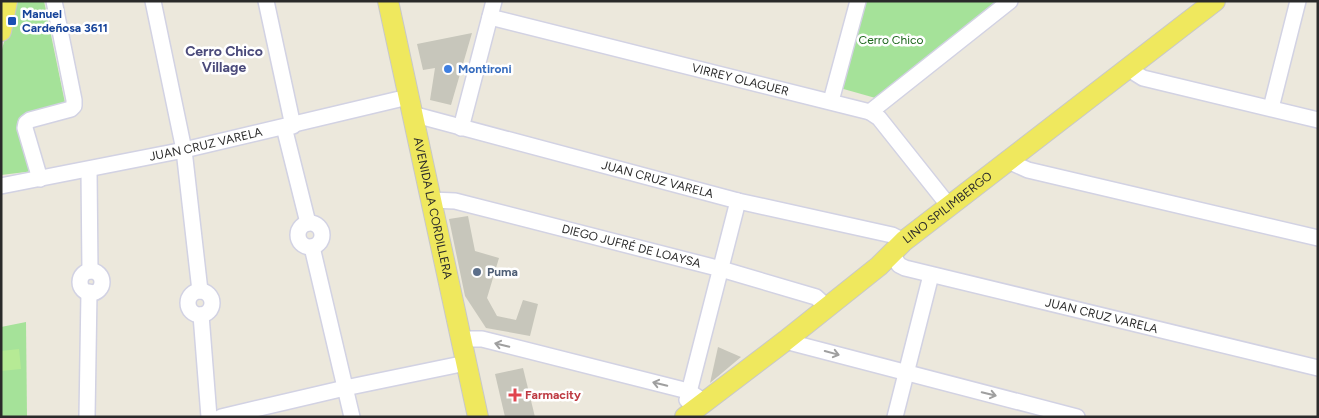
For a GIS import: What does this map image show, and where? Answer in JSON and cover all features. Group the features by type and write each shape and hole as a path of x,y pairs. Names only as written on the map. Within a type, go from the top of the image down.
{"main road":[{"path":"1,31 7,1"},
{"name":"AVENIDA LA CORDILLERA","path":"388,1 478,417"},
{"name":"LINO SPILIMBERGO","path":"685,417 697,396 785,341 949,206 1215,1"}],"street":[{"path":"40,179 25,128 26,123 30,120 71,109 74,106 54,1"},
{"path":"154,1 184,150 200,292 207,294 212,300 211,308 201,315 209,417"},
{"path":"266,1 288,126 308,223 299,229 298,237 305,246 312,247 352,417"},
{"path":"461,128 494,1"},
{"path":"831,101 858,1"},
{"path":"870,112 1010,1"},
{"path":"1271,108 1298,1"},
{"name":"VIRREY OLAGUER","path":"490,17 870,112 879,118 949,206"},
{"path":"1127,68 1144,78 1318,120"},
{"name":"JUAN CRUZ VARELA","path":"1,186 89,170 288,126 410,105 461,128 738,201 892,235 898,248 900,265 932,275 1318,368"},
{"path":"1008,161 1028,170 1318,238"},
{"path":"87,417 89,292 81,286 80,280 83,274 90,271 89,170"},
{"name":"DIEGO JUFRÉ DE LOAYSA","path":"431,200 455,201 721,269 816,297 827,307"},
{"path":"460,339 482,340 697,396 721,269 738,201"},
{"path":"895,417 932,275"},
{"path":"785,341 1077,417"},
{"path":"221,417 345,388 466,363"}],"green space":[{"path":"15,1 44,1 65,103 24,115 20,122 34,171 1,175 1,53"},
{"name":"Cerro Chico","path":"862,1 1003,1 879,99 840,88"},
{"path":"26,322 27,417 1,417 1,327"},
{"path":"19,349 21,369 1,371 1,351"}],"building":[{"name":"Montironi","path":"472,33 451,105 430,100 435,68 423,70 417,44"},
{"name":"Puma","path":"468,216 475,251 499,258 487,298 497,316 516,320 523,300 538,304 530,336 486,328 465,296 449,219"},
{"path":"718,347 741,357 710,383"},
{"name":"Farmacity","path":"523,368 535,417 505,417 495,374"}],"place":[{"name":"Manuel Cardeñosa 3611","path":"12,21"},
{"name":"Montironi","path":"448,69"},
{"name":"Puma","path":"477,272"},
{"name":"Farmacity","path":"515,395"}],"district":[{"name":"Cerro Chico Village","path":"224,59"}]}
